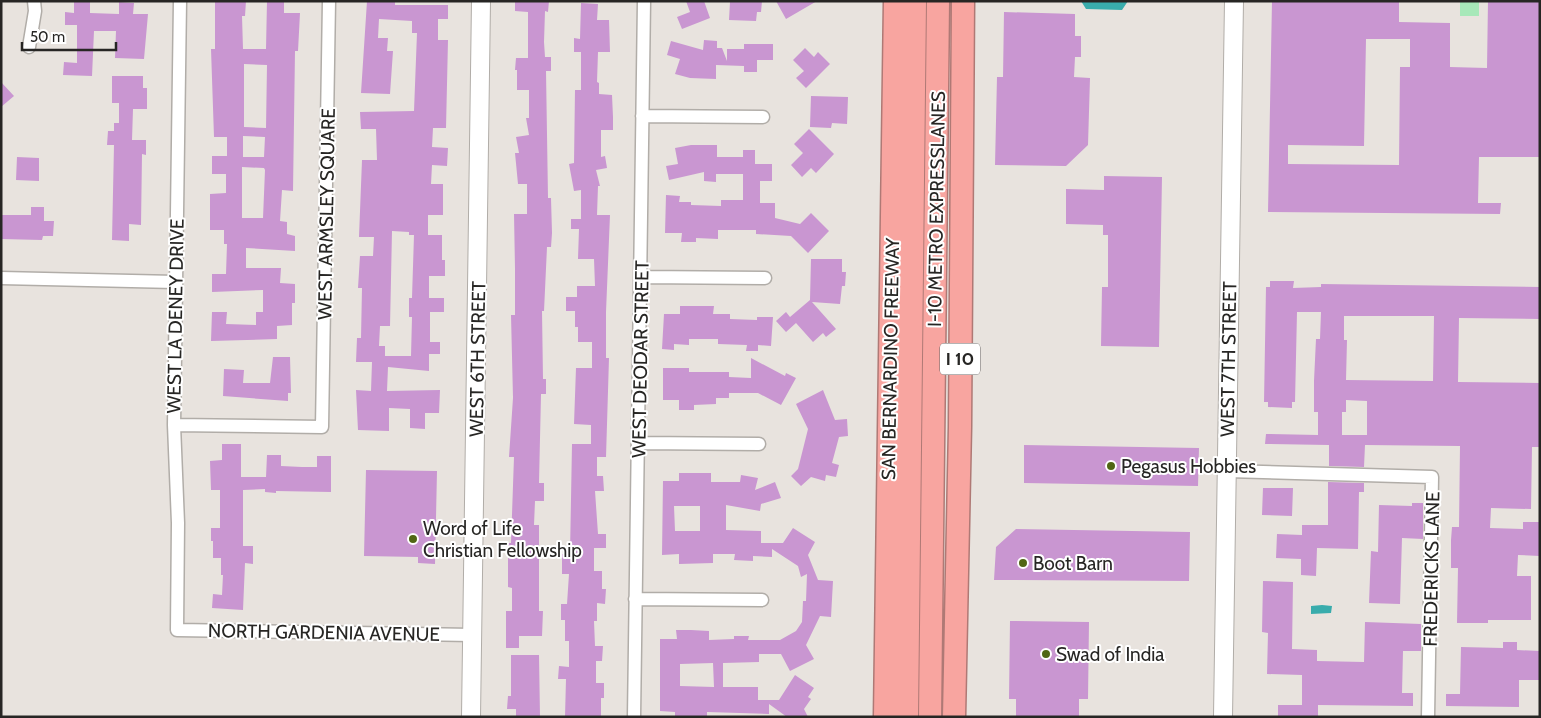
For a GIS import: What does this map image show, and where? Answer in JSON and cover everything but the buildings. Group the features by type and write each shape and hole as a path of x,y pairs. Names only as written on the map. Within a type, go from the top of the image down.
{"highway":[{"name":"SAN BERNARDINO FREEWAY","path":"885,717 896,1"},
{"name":"I-10 METRO EXPRESSLANES","path":"907,717 915,1"},
{"name":"I-10 METRO EXPRESSLANES","path":"930,717 938,1"},
{"name":"I 10","path":"954,717 960,408 963,1"}],"street":[{"path":"29,47 35,11 34,1"},
{"name":"WEST LA DENEY DRIVE","path":"177,630 178,515 174,425 180,1"},
{"name":"WEST ARMSLEY SQUARE","path":"174,425 322,427 330,1"},
{"name":"WEST 6TH STREET","path":"471,717 481,1"},
{"name":"WEST DEODAR STREET","path":"634,717 644,1"},
{"name":"WEST 7TH STREET","path":"1223,717 1234,1"},
{"path":"642,116 763,117"},
{"path":"1,278 175,282"},
{"path":"641,278 765,278"},
{"path":"639,442 759,444"},
{"name":"FREDERICKS LANE","path":"1227,471 1432,476 1428,717"},
{"path":"635,599 762,600"},
{"name":"NORTH GARDENIA AVENUE","path":"177,630 472,635"}],"green space":[{"path":"1460,1 1479,1 1479,16 1460,16"}],"water":[{"path":"1081,1 1128,1 1122,10 1086,9"},
{"path":"1311,606 1332,606 1331,613 1311,614"}],"place":[{"name":"Pegasus Hobbies","path":"1111,466"},
{"name":"Word of Life Christian Fellowship","path":"413,539"},
{"name":"Boot Barn","path":"1023,563"},
{"name":"Swad of India","path":"1046,654"}]}
